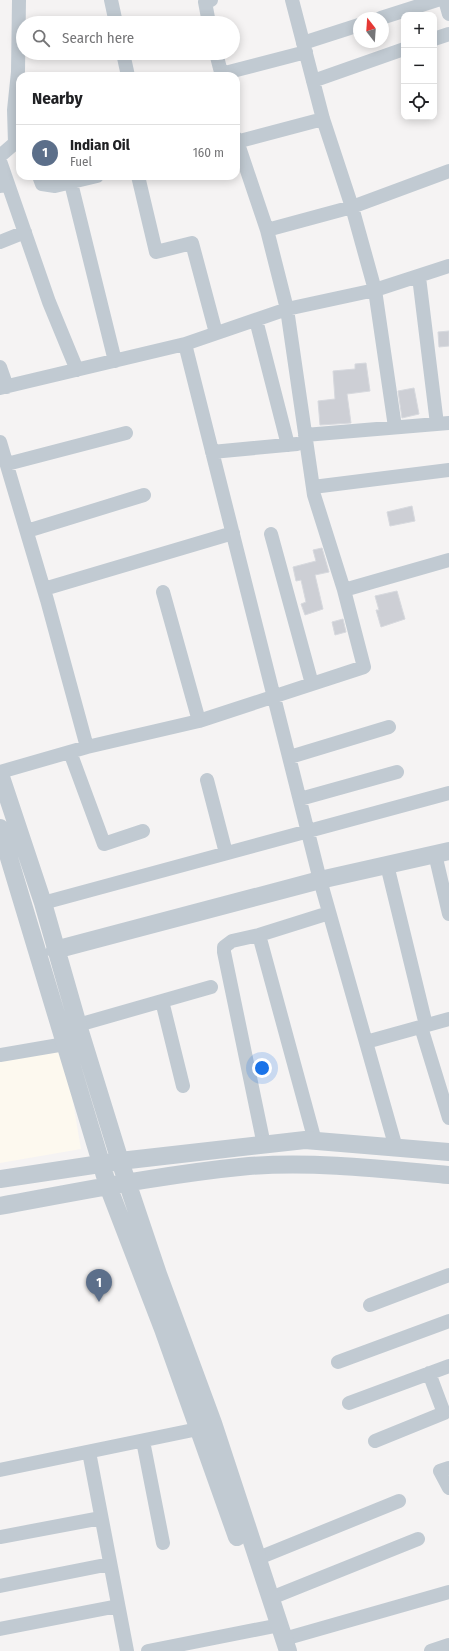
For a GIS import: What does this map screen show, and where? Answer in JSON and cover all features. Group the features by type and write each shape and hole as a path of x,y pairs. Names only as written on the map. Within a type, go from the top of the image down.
{"street":[{"path":"19,0 19,16"},
{"path":"111,0 114,16"},
{"path":"207,16 204,2 212,0"},
{"path":"292,0 323,119 352,207 375,290 395,427"},
{"path":"389,15 437,0"},
{"path":"445,0 449,14"},
{"path":"230,72 304,47 353,27"},
{"path":"437,38 449,34"},
{"path":"313,81 401,50"},
{"path":"18,60 18,72"},
{"path":"125,60 127,72"},
{"path":"218,60 220,72"},
{"path":"0,156 15,143 14,110 16,91"},
{"path":"240,140 323,119"},
{"path":"240,152 267,230 287,309 313,487 344,590 364,668 199,721 87,747 0,773 43,903 55,950 120,1161 158,1274 206,1426 280,1639"},
{"path":"0,161 4,185 25,232 49,302 77,370"},
{"path":"267,230 352,207 449,171"},
{"path":"41,180 42,184 56,186 80,180"},
{"path":"139,180 156,252 192,243 216,333"},
{"path":"71,182 115,361"},
{"path":"0,242 25,232"},
{"path":"0,367 3,387 185,344 287,309 375,290 419,277 449,266"},
{"path":"212,452 288,445 306,439 395,427 443,424 419,277"},
{"path":"256,320 288,445"},
{"path":"185,344 320,880 396,1148"},
{"path":"7,464 126,433"},
{"path":"0,442 7,464 6,485 27,531 87,747"},
{"path":"313,487 449,470"},
{"path":"27,531 144,495"},
{"path":"44,589 233,533"},
{"path":"271,534 312,684"},
{"path":"344,590 449,560"},
{"path":"163,592 199,721"},
{"path":"290,757 389,727"},
{"path":"70,752 104,844 143,830"},
{"path":"300,799 396,772"},
{"path":"207,780 226,853"},
{"path":"43,903 449,793"},
{"path":"0,828 108,1186 163,1329 206,1426 271,1598 280,1639"},
{"path":"55,950 320,880 442,852 449,914"},
{"path":"387,865 424,1026 449,1118"},
{"path":"264,1144 224,947 227,943 260,935 329,913"},
{"path":"260,935 315,1141"},
{"path":"78,1025 211,987"},
{"path":"162,1001 183,1086"},
{"path":"366,1042 449,1019"},
{"path":"0,1055 65,1044"},
{"path":"0,1179 120,1161 264,1144 315,1141 449,1152"},
{"path":"0,1206 108,1186 249,1166 314,1164 449,1175"},
{"path":"370,1305 449,1275"},
{"path":"338,1362 449,1321"},
{"path":"349,1403 449,1366"},
{"path":"375,1441 447,1412 429,1373"},
{"path":"0,1470 143,1441 206,1426"},
{"path":"143,1441 163,1543"},
{"path":"89,1452 127,1651"},
{"path":"449,1468 440,1471 449,1488"},
{"path":"256,1559 399,1501"},
{"path":"0,1537 101,1518"},
{"path":"271,1598 418,1539"},
{"path":"0,1586 110,1564"},
{"path":"148,1651 280,1639 449,1592"},
{"path":"0,1629 118,1606"},
{"path":"431,1651 449,1645"}],"shaded area":[{"path":"64,1049 81,1149 0,1163 0,1060"}],"building":[{"path":"449,331 449,346 439,347 438,332"},
{"path":"366,363 370,391 347,394 351,423 320,425 318,401 335,399 333,371 355,369 355,364"},
{"path":"414,388 419,414 402,418 398,391"},
{"path":"412,506 415,521 390,526 387,512"},
{"path":"322,548 329,572 315,575 323,609 305,615 301,604 306,602 301,580 296,581 293,567 316,561 313,550"},
{"path":"397,591 405,619 381,627 376,610 379,610 375,596"},
{"path":"343,619 346,632 335,635 332,622"}],"place":[{"name":"Indian Oil","path":"99,1302"}]}
